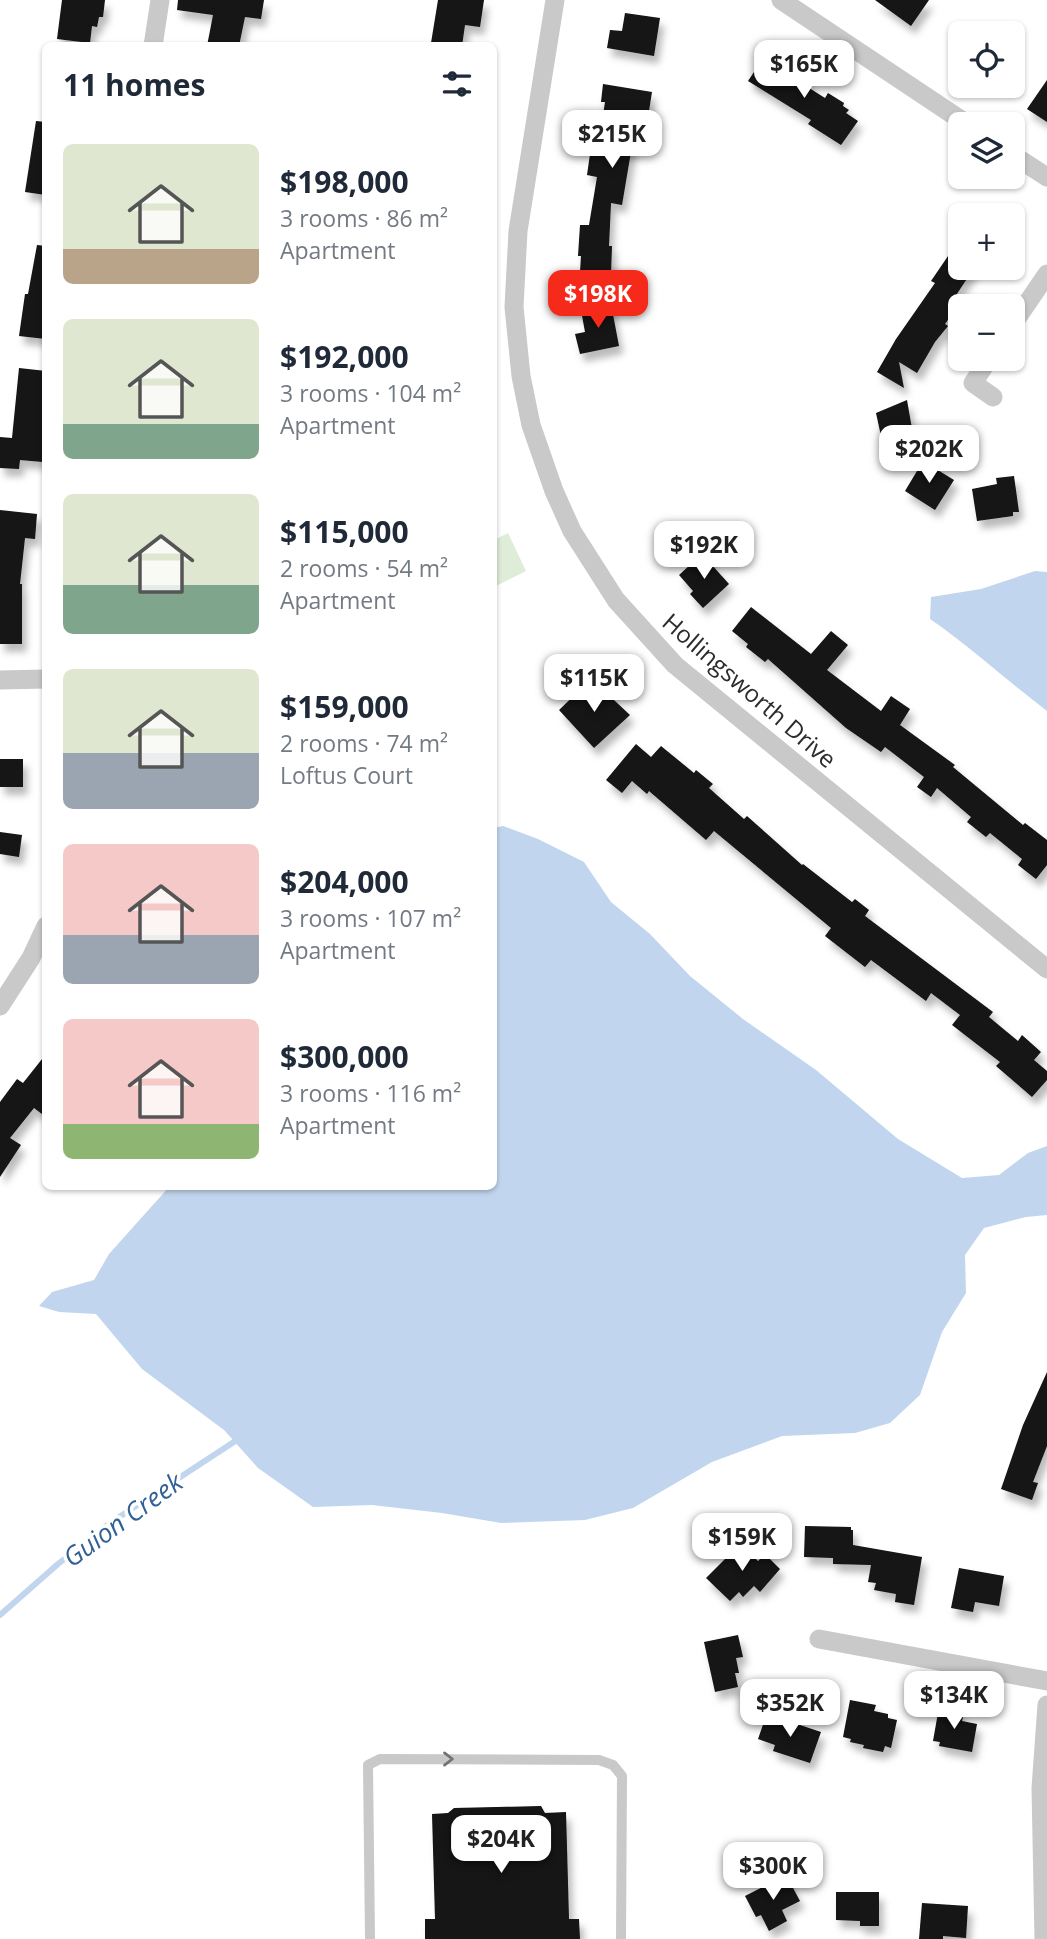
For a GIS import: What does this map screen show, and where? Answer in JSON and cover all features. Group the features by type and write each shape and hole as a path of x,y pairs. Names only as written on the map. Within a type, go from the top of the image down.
{"street":[{"path":"154,42 160,0"},
{"name":"Hollingsworth Drive","path":"555,0 518,231 514,307 521,376 531,425 554,491 572,531 616,600 675,665 1047,969"},
{"path":"781,0 949,112"},
{"path":"1025,163 1047,177"},
{"path":"1025,306 1047,274"},
{"path":"981,371 973,383 993,397"},
{"path":"0,680 42,679"},
{"path":"0,1006 31,958 42,935"},
{"path":"819,1639 1047,1681"},
{"path":"1044,1939 1041,1788 1047,1704"}],"lane":[{"path":"370,1939 368,1765 380,1759 599,1760 613,1765 622,1776 621,1939"}],"green space":[{"path":"508,533 526,571 497,586 497,538"}],"water":[{"path":"1035,571 1047,572 1047,711 930,619 931,597 981,589"},
{"path":"503,826 538,839 584,862 611,902 650,934 690,976 743,1019 816,1070 898,1139 962,1178 999,1175 1028,1153 1047,1146 1047,1215 1026,1217 984,1228 965,1255 966,1293 942,1332 920,1395 890,1423 855,1433 782,1436 712,1462 633,1508 585,1520 501,1523 372,1505 313,1507 258,1468 224,1430 142,1369 96,1314 59,1312 39,1306 52,1292 94,1280 109,1254 166,1190 497,1190 497,827"}],"building":[{"path":"62,0 105,0 103,17 99,17 97,27 92,26 90,42 57,39"},
{"path":"178,0 264,0 261,19 245,17 240,42 208,42 213,15 177,10"},
{"path":"438,0 484,0 480,27 465,25 463,42 431,42"},
{"path":"875,0 929,0 911,26"},
{"path":"625,13 660,18 654,56 607,48 610,30 622,31"},
{"path":"766,54 790,69 787,74 825,98 828,93 844,103 843,106 849,110 846,113 858,121 841,145 808,124 811,120 748,81"},
{"path":"1047,80 1047,122 1027,109"},
{"path":"603,84 652,92 644,142 633,140 622,205 611,203 611,274 580,272 581,256 578,256 580,225 589,225 597,177 587,175 590,154 597,155 605,102 601,102"},
{"path":"36,121 42,122 42,194 25,192"},
{"path":"37,245 42,246 42,339 19,336 25,294 28,294"},
{"path":"948,256 948,280 966,280 957,294 948,294 948,320 945,324 948,326 917,373 899,362 904,388 877,372 935,283 931,281"},
{"path":"611,304 619,346 580,354 575,334 585,332 581,310"},
{"path":"19,368 42,371 42,462 20,460 19,469 0,468 0,437 12,438"},
{"path":"907,400 916,452 886,459 876,413"},
{"path":"923,461 954,480 935,510 905,491"},
{"path":"1014,476 1019,512 1013,512 1013,516 977,521 972,489 997,484 996,478"},
{"path":"0,510 37,514 35,539 25,538 20,584 22,644 0,644"},
{"path":"702,554 729,584 703,608 690,594 693,591 679,575"},
{"path":"751,607 811,654 831,631 848,645 827,670 881,711 891,696 910,709 900,725 955,765 953,767 1023,825 1025,823 1047,840 1047,865 1036,879 1018,865 1022,859 990,833 986,837 967,822 971,817 937,788 931,797 917,787 924,777 885,747 881,752 846,728 768,659 765,662 746,647 748,644 732,631"},
{"path":"588,682 597,690 600,687 630,715 594,748 559,710"},
{"path":"636,744 651,757 661,746 694,773 696,770 713,784 709,788 744,819 747,816 802,865 852,902 855,899 869,910 865,916 993,1012 989,1017 1018,1041 1022,1035 1041,1052 1034,1060 1047,1071 1047,1080 1032,1097 996,1066 1000,1062 952,1025 960,1015 931,993 926,1001 871,960 865,967 825,936 831,928 714,831 706,840 649,791 647,794 632,781 622,793 606,780"},
{"path":"0,759 23,759 23,787 0,787"},
{"path":"0,832 22,835 19,857 0,854"},
{"path":"42,1059 42,1114 34,1108 10,1138 21,1145 0,1177 0,1102 17,1079 23,1083"},
{"path":"1047,1372 1047,1446 1033,1482 1038,1483 1032,1500 1001,1489 1023,1425"},
{"path":"805,1526 851,1527 853,1545 922,1557 914,1605 895,1602 896,1594 874,1590 876,1583 868,1582 871,1565 833,1564 833,1558 804,1557"},
{"path":"740,1544 758,1561 765,1554 780,1569 760,1592 754,1586 743,1597 739,1592 730,1601 706,1578"},
{"path":"959,1568 1004,1576 999,1606 975,1602 973,1612 951,1608"},
{"path":"738,1635 743,1657 736,1658 738,1687 715,1692 704,1642"},
{"path":"850,1700 876,1705 874,1711 888,1714 888,1718 897,1720 891,1748 885,1746 883,1752 863,1748 864,1745 850,1742 851,1739 843,1737"},
{"path":"939,1707 957,1710 956,1715 963,1717 962,1721 977,1724 972,1752 939,1746 940,1742 933,1741"},
{"path":"766,1716 821,1732 810,1763 773,1751 775,1745 758,1739"},
{"path":"541,1806 545,1813 566,1812 569,1919 579,1919 580,1939 425,1939 425,1919 435,1919 432,1814 448,1813 454,1808"},
{"path":"786,1875 800,1901 782,1910 787,1921 769,1931 761,1915 756,1917 745,1896"},
{"path":"836,1892 879,1892 879,1926 860,1926 860,1921 836,1920"},
{"path":"922,1903 968,1906 966,1938 943,1936 943,1939 919,1939"}],"waterway":[{"name":"Guion Creek","path":"0,1615 110,1523 240,1438"}]}
